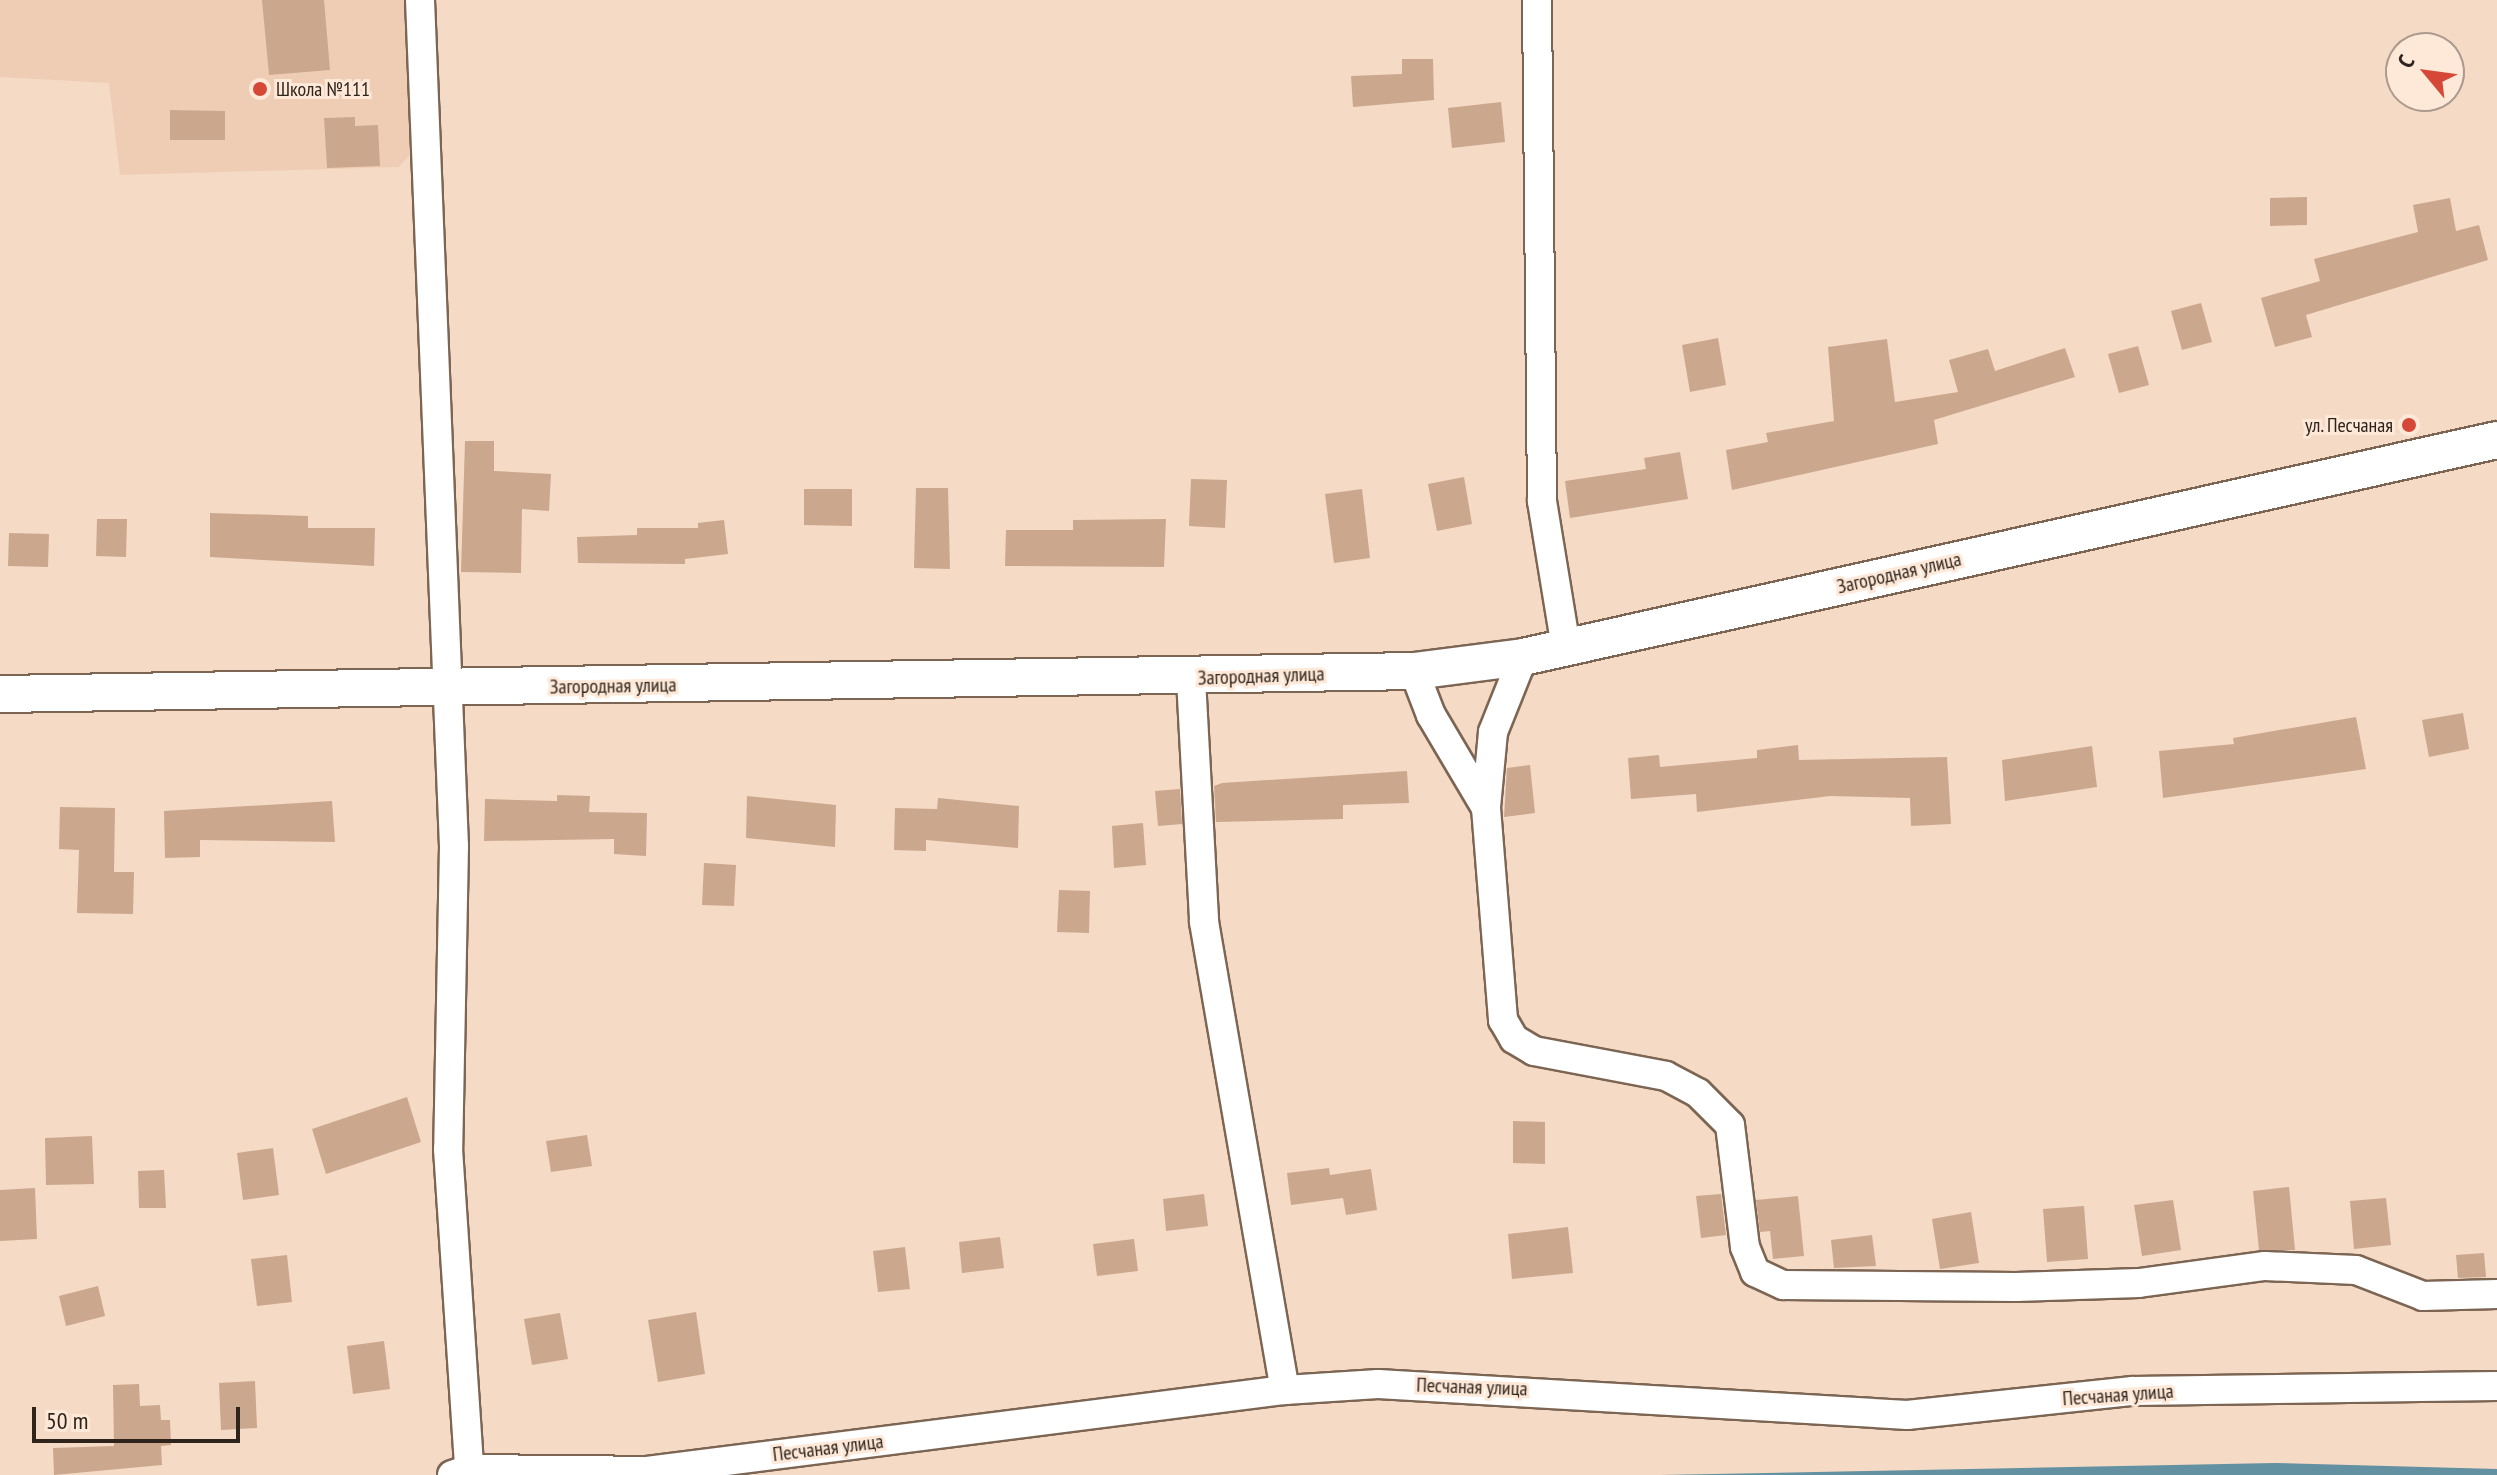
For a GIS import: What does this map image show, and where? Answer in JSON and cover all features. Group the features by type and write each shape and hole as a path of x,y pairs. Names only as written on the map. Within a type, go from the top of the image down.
{"street":[{"path":"420,0 454,846 448,1149 460,1472"},
{"path":"1537,0 1542,501 1566,647"},
{"name":"Загородная улица","path":"0,694 1191,679 1414,671 1523,657 2497,440"},
{"path":"1523,657 1493,732 1486,808 1503,1020 1514,1039 1534,1051 1666,1076 1698,1093 1730,1125 1745,1247 1755,1272 1783,1285 2016,1287 2139,1283 2280,1267 2356,1270 2423,1296 2497,1294"},
{"path":"1414,671 1431,715 1486,808"},
{"path":"1191,679 1204,922 1285,1390"},
{"name":"Песчаная улица","path":"460,1472 647,1471 1285,1390 1378,1384 1612,1393 1907,1415 2133,1391 2497,1386"}],"shaded area":[{"name":"Школа №111","path":"0,0 407,0 414,150 399,167 120,175 109,83 0,77"}],"water":[{"path":"2275,1463 2497,1469 2497,1475 1660,1475"}],"building":[{"path":"262,0 324,0 330,70 269,75"},
{"path":"1402,59 1433,59 1434,100 1353,107 1351,76 1402,74"},
{"path":"1501,102 1505,142 1452,148 1448,108"},
{"path":"170,110 225,111 225,140 170,140"},
{"path":"355,117 355,126 378,125 380,166 327,168 324,118"},
{"path":"2307,197 2307,225 2270,226 2270,198"},
{"path":"2450,198 2456,231 2479,225 2488,260 2306,315 2312,337 2275,347 2261,298 2320,281 2314,259 2418,232 2413,205"},
{"path":"2201,303 2212,342 2182,350 2171,311"},
{"path":"1718,338 1726,385 1690,392 1682,345"},
{"path":"1887,339 1895,402 1958,392 1949,360 1988,349 1995,371 2065,348 2075,377 1934,420 1938,444 1732,490 1726,450 1768,442 1766,433 1834,421 1828,347"},
{"path":"2138,346 2149,385 2119,393 2108,354"},
{"path":"465,441 494,441 494,471 551,474 549,511 522,509 521,573 461,572"},
{"path":"1680,452 1688,499 1570,518 1565,481 1646,469 1644,458"},
{"path":"1464,477 1472,524 1437,531 1428,484"},
{"path":"1191,479 1227,480 1225,528 1189,526"},
{"path":"916,488 948,488 950,569 914,568"},
{"path":"804,489 852,489 852,526 804,525"},
{"path":"1362,489 1370,558 1334,563 1325,494"},
{"path":"210,513 308,516 308,528 375,528 374,566 210,557"},
{"path":"97,519 127,519 126,557 96,556"},
{"path":"1166,519 1164,567 1005,566 1006,530 1073,530 1073,520"},
{"path":"724,520 728,554 685,559 685,564 578,563 577,537 637,535 637,528 698,528 698,523"},
{"path":"9,533 49,534 48,567 8,566"},
{"path":"2463,713 2469,749 2429,757 2422,720"},
{"path":"2356,717 2366,769 2163,798 2159,751 2234,744 2233,738"},
{"path":"1798,745 1799,760 1947,757 1951,824 1911,826 1910,798 1830,796 1697,812 1696,794 1631,799 1628,758 1659,755 1660,767 1757,758 1757,750"},
{"path":"2092,746 2097,787 2005,801 2002,760"},
{"path":"1530,765 1535,813 1504,817 1507,768"},
{"path":"1407,771 1409,803 1343,805 1343,819 1216,822 1214,786 1222,783"},
{"path":"1180,789 1182,824 1158,826 1155,791"},
{"path":"557,795 590,796 589,812 647,813 646,856 614,854 614,839 484,841 485,799 557,801"},
{"path":"747,796 836,805 835,847 746,838"},
{"path":"938,798 1019,806 1018,848 926,840 926,851 894,850 895,808 937,809"},
{"path":"332,801 335,842 200,840 200,857 165,858 164,811"},
{"path":"60,807 115,808 114,872 134,872 133,914 77,913 79,850 59,849"},
{"path":"1143,823 1146,865 1114,868 1112,826"},
{"path":"704,863 736,865 734,906 702,905"},
{"path":"1059,890 1090,891 1089,933 1057,932"},
{"path":"407,1097 421,1142 326,1174 312,1129"},
{"path":"1513,1121 1545,1122 1545,1164 1513,1163"},
{"path":"587,1135 592,1166 551,1172 546,1141"},
{"path":"92,1136 94,1184 46,1185 45,1138"},
{"path":"273,1148 279,1195 243,1200 237,1153"},
{"path":"1329,1168 1330,1175 1371,1169 1377,1210 1346,1215 1343,1198 1291,1205 1287,1173"},
{"path":"164,1170 166,1208 139,1208 138,1171"},
{"path":"2289,1187 2295,1250 2259,1250 2253,1191"},
{"path":"35,1188 37,1239 0,1241 0,1190"},
{"path":"1204,1194 1208,1226 1166,1231 1163,1199"},
{"path":"1721,1194 1726,1235 1701,1238 1696,1196"},
{"path":"1798,1196 1804,1256 1773,1259 1770,1231 1760,1232 1756,1200"},
{"path":"2386,1198 2391,1245 2354,1249 2350,1201"},
{"path":"2173,1200 2181,1250 2142,1256 2134,1205"},
{"path":"2084,1206 2088,1259 2047,1262 2043,1209"},
{"path":"1971,1212 1979,1263 1940,1269 1932,1219"},
{"path":"1568,1227 1573,1273 1512,1279 1508,1234"},
{"path":"1872,1235 1876,1266 1834,1268 1831,1240"},
{"path":"1000,1237 1004,1268 962,1273 959,1242"},
{"path":"1134,1239 1138,1271 1097,1276 1093,1244"},
{"path":"905,1247 910,1289 878,1292 873,1251"},
{"path":"2484,1253 2486,1277 2458,1278 2456,1255"},
{"path":"287,1255 292,1302 257,1306 251,1259"},
{"path":"98,1286 105,1316 66,1326 59,1296"},
{"path":"696,1312 705,1374 658,1382 648,1320"},
{"path":"560,1313 568,1359 532,1365 524,1319"},
{"path":"384,1341 390,1389 353,1394 347,1346"},
{"path":"255,1381 257,1428 221,1430 219,1383"},
{"path":"139,1384 140,1406 160,1405 161,1420 170,1420 171,1445 161,1446 162,1465 54,1475 53,1448 114,1446 113,1385"}],"place":[{"name":"Школа №111","path":"260,89"},
{"name":"ул. Песчаная","path":"2409,425"}]}
